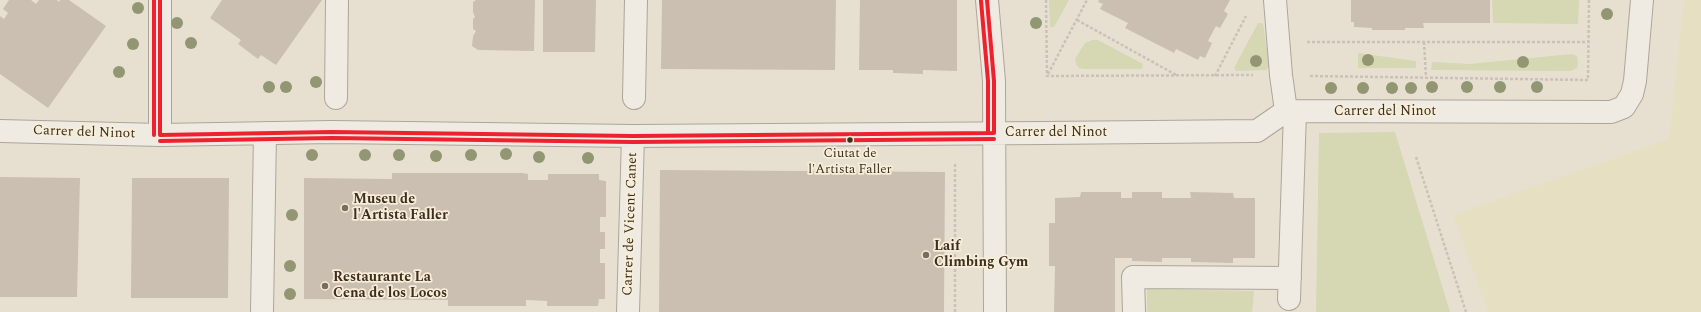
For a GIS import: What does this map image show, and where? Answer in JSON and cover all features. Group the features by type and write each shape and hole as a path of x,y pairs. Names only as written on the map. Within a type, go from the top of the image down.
{"street":[{"path":"160,0 160,135"},
{"path":"336,98 337,0"},
{"path":"634,98 636,0"},
{"path":"986,0 994,81 995,312"},
{"path":"1275,0 1282,75 1291,111 1289,299"},
{"name":"Carrer del Ninot","path":"0,131 160,135 332,132 633,136 1257,131 1291,111 1612,112 1624,107 1632,94 1635,80 1642,0"},
{"path":"262,312 265,133"},
{"name":"Carrer de Vicent Canet","path":"628,312 633,136"},
{"path":"1134,312 1133,277 1290,278"}],"path":[{"path":"1046,0 1047,76"},
{"path":"1047,76 1087,0"},
{"path":"1047,76 1282,75 1588,80 1589,0"},
{"path":"1215,76 1248,14"},
{"path":"1077,20 1178,76"},
{"path":"1279,42 1589,42"},
{"path":"1424,42 1426,77"},
{"path":"1416,157 1466,312"},
{"path":"948,160 955,160 955,312"}],"shaded area":[{"path":"1684,0 1701,0 1701,312 1488,312 1453,215 1669,139"}],"green space":[{"path":"1049,0 1069,0 1054,27 1050,27"},
{"path":"1492,0 1579,0 1578,24 1493,23"},
{"path":"1258,23 1263,23 1269,66 1266,70 1236,71 1234,68"},
{"path":"1092,40 1098,40 1143,64 1142,69 1079,68 1075,59 1085,43"},
{"path":"1358,53 1416,61 1416,68 1358,68"},
{"path":"1572,54 1577,56 1578,63 1577,68 1571,71 1431,70 1432,62 1469,64"},
{"path":"1395,132 1450,312 1316,312 1319,133"},
{"path":"1147,289 1254,291 1252,312 1147,312"}],"building":[{"path":"9,0 31,0 36,4 39,0 57,0 59,2 60,0 69,0 106,26 48,108 0,74 0,16 4,19 8,13 3,9"},
{"path":"222,0 322,0 276,65 261,55 258,59 238,44 241,40 210,18"},
{"path":"476,0 535,0 534,51 478,50 472,46 473,36 476,31 473,29 473,19 475,17 473,12 473,2"},
{"path":"543,0 596,0 595,52 543,52"},
{"path":"662,0 836,0 835,70 661,69"},
{"path":"860,0 957,0 957,71 923,70 923,74 893,73 893,70 859,70"},
{"path":"1099,0 1230,0 1224,11 1228,14 1220,28 1216,26 1208,41 1212,43 1205,58 1200,56 1198,60 1176,49 1174,53 1125,28 1128,23 1100,9 1103,4 1098,2"},
{"path":"1351,0 1490,0 1490,23 1423,23 1424,28 1405,28 1405,30 1372,30 1372,28 1354,27 1354,22 1351,22"},
{"path":"660,170 945,172 944,312 659,312"},
{"path":"392,173 522,173 528,174 528,180 548,180 548,174 599,174 599,180 606,181 606,217 600,217 600,232 605,232 605,249 600,249 600,263 605,263 605,299 599,299 598,306 547,306 547,301 526,300 526,306 448,306 448,300 304,299 304,178 392,179"},
{"path":"0,177 80,178 77,297 0,297"},
{"path":"132,178 229,178 228,298 131,298"},
{"path":"1081,192 1121,192 1121,198 1132,198 1132,192 1162,192 1162,198 1191,198 1190,192 1233,193 1234,198 1255,198 1255,258 1233,258 1233,263 1191,262 1191,258 1162,258 1162,262 1132,261 1132,258 1115,258 1115,312 1054,312 1055,266 1049,266 1049,223 1055,223 1055,198 1080,197"}],"transit line":[{"path":"154,0 154,135"},
{"path":"160,0 160,135"},
{"path":"987,0 994,81 994,133"},
{"path":"981,1 988,81 988,133"},
{"path":"160,135 332,132 633,136 994,133"},
{"path":"160,141 332,138 633,142 994,139"}],"place":[{"name":"Ciutat de l'Artista Faller","path":"850,140"},
{"name":"Museu de l'Artista Faller","path":"345,208"},
{"name":"Laif Climbing Gym","path":"926,255"},
{"name":"Restaurante La Cena de los Locos","path":"325,286"}]}
